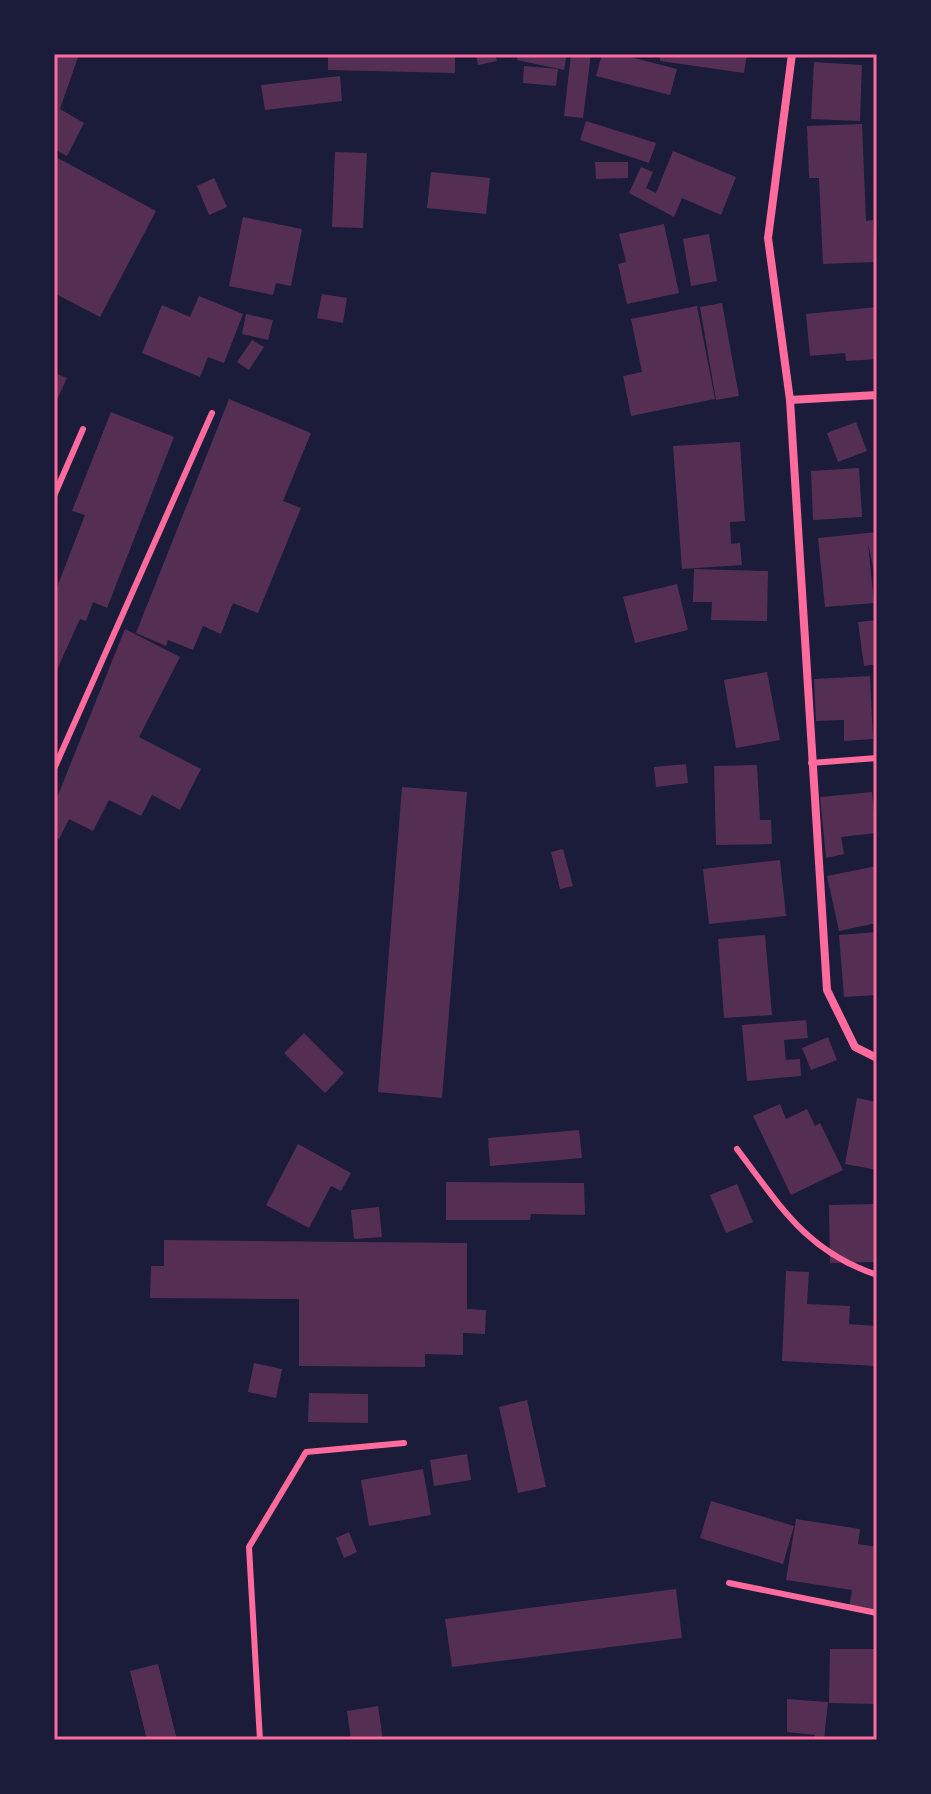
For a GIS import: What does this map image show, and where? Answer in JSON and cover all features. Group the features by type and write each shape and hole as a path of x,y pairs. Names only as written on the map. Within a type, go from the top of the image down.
{"street":[{"path":"792,54 768,238 790,400 827,990 855,1047 877,1058"},
{"path":"790,400 877,395"}],"lane":[{"path":"54,769 212,413"},
{"path":"54,496 83,429"},
{"path":"811,763 877,758"},
{"path":"737,1149 797,1229 843,1263 877,1275"},
{"path":"260,1740 249,1547 306,1452 404,1443"},
{"path":"729,1583 877,1613"}],"building":[{"path":"54,54 79,54 60,109 84,123 67,156 54,149"},
{"path":"328,54 455,54 455,73 328,70"},
{"path":"476,54 495,54 497,61 478,65"},
{"path":"518,54 567,54 564,70 517,60"},
{"path":"571,54 591,54 583,118 564,116"},
{"path":"602,54 619,54 677,69 670,95 596,76"},
{"path":"660,54 747,54 744,73 660,61"},
{"path":"814,62 862,65 860,121 811,119"},
{"path":"524,66 558,69 556,86 523,83"},
{"path":"340,76 342,101 265,110 261,85"},
{"path":"586,121 656,143 649,163 580,140"},
{"path":"862,124 866,221 873,220 875,262 823,264 819,178 809,178 807,126"},
{"path":"673,151 736,177 721,215 682,198 674,217 629,193 641,167 653,172 646,188 656,193"},
{"path":"335,152 367,153 363,228 332,227"},
{"path":"54,156 156,211 100,317 54,293"},
{"path":"595,162 628,162 628,178 596,179"},
{"path":"431,172 490,178 486,214 427,208"},
{"path":"214,178 227,207 209,215 197,186"},
{"path":"243,217 302,229 291,286 276,283 273,295 229,286"},
{"path":"664,224 679,293 627,304 618,264 626,262 619,234"},
{"path":"709,234 717,281 691,286 683,239"},
{"path":"322,294 347,298 343,323 317,318"},
{"path":"199,296 243,314 224,363 208,357 200,377 142,353 162,305 190,317"},
{"path":"722,303 739,396 716,400 700,307"},
{"path":"697,306 715,399 631,416 623,376 642,372 631,319"},
{"path":"877,307 877,359 846,361 845,353 810,356 806,314"},
{"path":"246,314 273,320 268,340 242,334"},
{"path":"252,340 264,347 249,370 237,362"},
{"path":"54,373 67,378 54,406"},
{"path":"229,399 311,433 283,501 301,508 258,613 233,603 221,634 203,626 193,650 168,640 166,646 136,633"},
{"path":"111,412 174,437 107,608 93,602 86,621 80,619 54,676 54,595 85,515 72,511"},
{"path":"856,422 867,451 838,462 827,433"},
{"path":"740,442 745,521 730,522 731,544 740,543 742,565 682,569 673,446"},
{"path":"859,468 862,517 813,520 811,471"},
{"path":"877,532 877,571 874,571 868,543 874,603 825,607 818,538"},
{"path":"694,569 768,571 767,621 711,620 712,602 693,602"},
{"path":"677,584 688,630 635,643 623,597"},
{"path":"877,620 877,664 864,666 858,622"},
{"path":"125,629 180,657 139,737 201,769 180,810 152,795 141,816 109,800 93,831 69,819 59,839 54,836 54,805"},
{"path":"767,672 780,740 736,748 724,680"},
{"path":"870,676 873,739 844,741 844,720 816,721 814,679"},
{"path":"686,764 688,783 656,787 654,767"},
{"path":"757,765 760,820 771,820 772,844 716,845 714,766"},
{"path":"402,787 467,792 442,1098 378,1092"},
{"path":"872,792 876,833 841,837 844,854 826,858 820,797"},
{"path":"563,849 573,886 560,889 551,852"},
{"path":"780,860 786,916 709,924 703,869"},
{"path":"877,866 877,923 839,931 827,876"},
{"path":"877,932 877,995 844,997 839,935"},
{"path":"765,935 772,1015 724,1018 718,939"},
{"path":"806,1020 808,1038 784,1040 786,1060 800,1059 801,1076 747,1081 742,1025"},
{"path":"304,1033 344,1073 325,1093 284,1053"},
{"path":"828,1037 837,1060 811,1070 802,1048"},
{"path":"857,1098 877,1102 877,1170 845,1164"},
{"path":"780,1104 786,1119 807,1109 815,1126 820,1123 843,1170 791,1195 753,1116"},
{"path":"579,1130 582,1158 490,1166 488,1138"},
{"path":"298,1144 351,1173 341,1191 331,1186 309,1228 266,1205"},
{"path":"446,1182 584,1183 585,1215 531,1214 530,1220 446,1220"},
{"path":"737,1184 753,1222 726,1233 710,1195"},
{"path":"877,1204 877,1262 830,1263 829,1205"},
{"path":"379,1207 382,1237 354,1239 351,1210"},
{"path":"164,1240 467,1243 467,1309 486,1310 485,1334 463,1333 463,1355 425,1354 425,1367 299,1366 299,1299 150,1298 151,1266 164,1266"},
{"path":"786,1271 809,1272 807,1304 850,1306 849,1324 877,1326 877,1366 782,1361"},
{"path":"254,1363 282,1369 276,1398 248,1392"},
{"path":"309,1393 368,1394 368,1423 308,1422"},
{"path":"527,1400 546,1487 518,1493 499,1407"},
{"path":"467,1454 471,1480 434,1486 430,1460"},
{"path":"423,1469 431,1515 369,1526 361,1480"},
{"path":"711,1501 794,1526 783,1564 700,1538"},
{"path":"796,1519 860,1529 858,1544 877,1547 877,1611 849,1607 852,1590 786,1580"},
{"path":"349,1532 357,1552 344,1558 336,1538"},
{"path":"676,1589 682,1638 452,1667 445,1619"},
{"path":"830,1649 877,1649 877,1704 829,1703"},
{"path":"158,1664 177,1740 147,1740 130,1671"},
{"path":"787,1699 828,1702 824,1740 815,1740 815,1735 787,1732"},
{"path":"378,1706 383,1740 351,1740 347,1711"}]}
